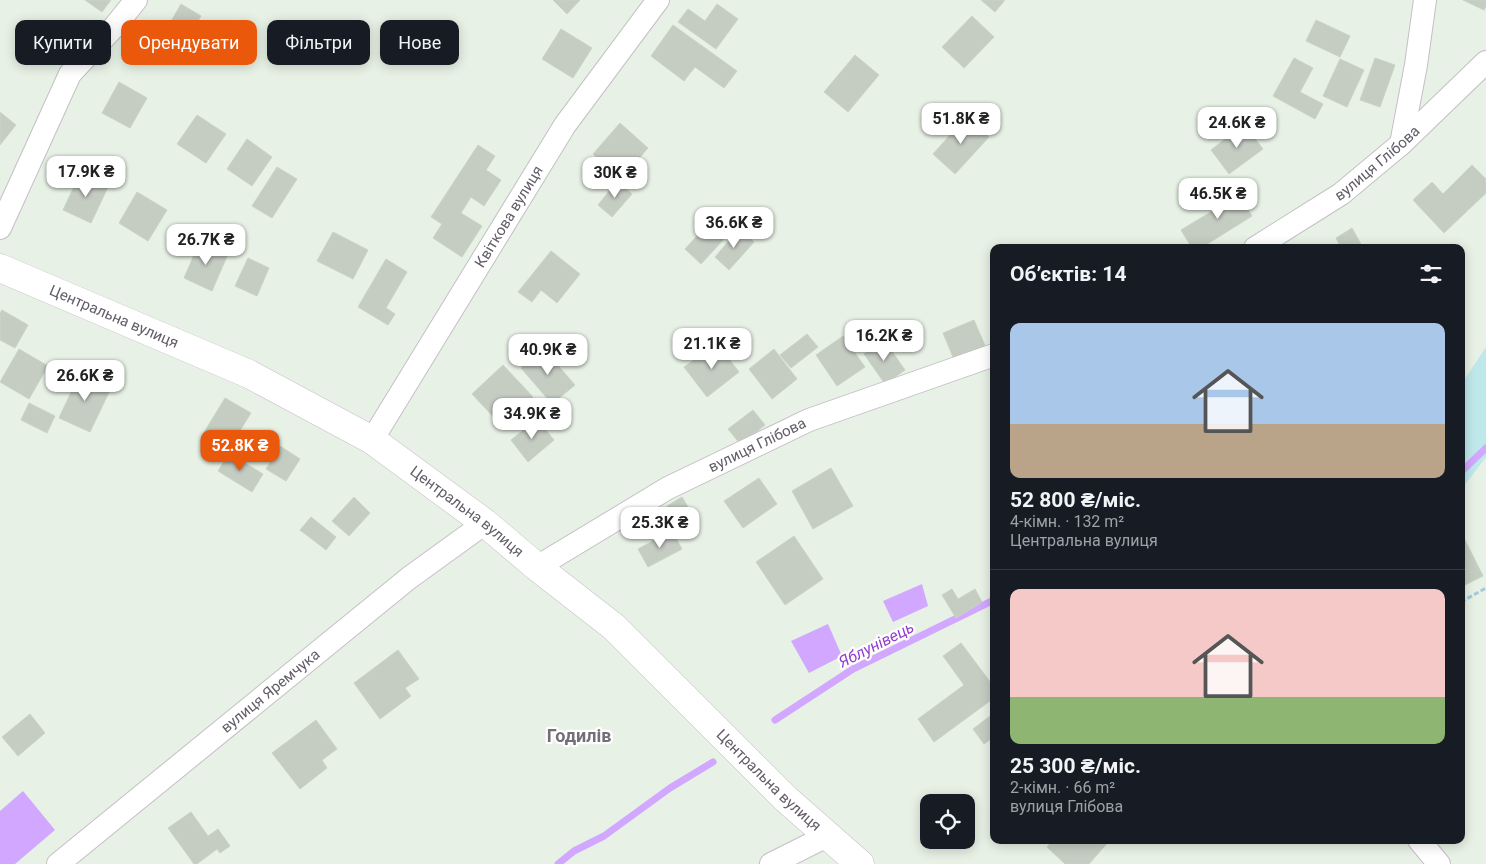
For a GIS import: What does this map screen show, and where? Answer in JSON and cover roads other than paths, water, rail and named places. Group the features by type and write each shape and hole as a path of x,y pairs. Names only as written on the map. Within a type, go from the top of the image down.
{"main road":[{"name":"Центральна вулиця","path":"0,268 249,374 372,440 485,523 614,628 786,799 860,864"}],"street":[{"path":"0,228 70,74 115,26 136,0"},
{"name":"Квіткова вулиця","path":"372,440 565,125 658,0"},
{"path":"1401,144 1416,65 1425,0"},
{"name":"вулиця Глібова","path":"1261,244 1341,194 1401,144 1486,62"},
{"name":"вулиця Глібова","path":"537,567 668,488 809,420 990,356"},
{"name":"вулиця Яремчука","path":"58,864 409,578 485,523"},
{"path":"772,864 827,836"},
{"path":"1422,844 1439,864"}],"waterway":[{"name":"Яблунівець","path":"1465,468 1486,448"},
{"name":"Яблунівець","path":"775,720 853,669 990,602"},
{"name":"Яблунівець","path":"558,864 574,851 604,836 670,788 713,762"}],"district":[{"name":"Годилів","path":"579,736"}]}
